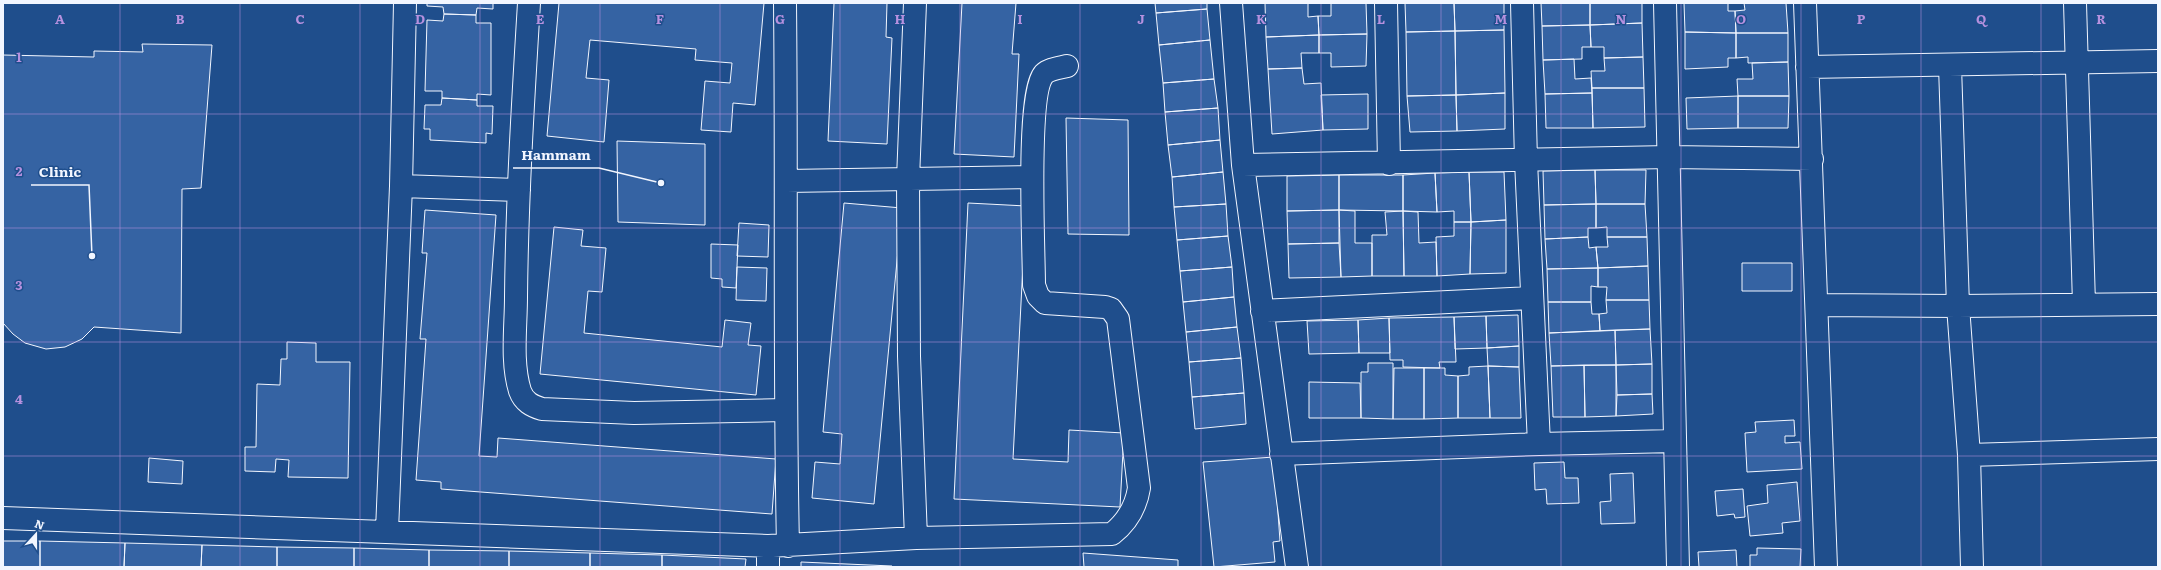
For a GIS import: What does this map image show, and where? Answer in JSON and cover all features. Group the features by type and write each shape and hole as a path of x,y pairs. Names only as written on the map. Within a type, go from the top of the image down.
{"street":[{"path":"387,531 401,186 405,3"},
{"path":"529,3 518,190 516,361 520,391 529,404 542,409 634,413 785,410"},
{"path":"775,553 785,410 784,304 787,180 785,3"},
{"path":"915,3 908,179 909,356 916,538"},
{"path":"1231,3 1243,166 1297,567"},
{"path":"1386,3 1390,164"},
{"path":"1522,3 1526,161 1539,444"},
{"path":"1666,3 1678,567"},
{"path":"1805,3 1826,567"},
{"path":"2075,3 2078,63 2084,304"},
{"path":"1807,67 1950,66 2158,61"},
{"path":"3,518 387,531 775,553 916,538 1112,534 1123,525 1137,500 1139,488 1118,319 1111,309 1106,306 1055,305 1045,303 1038,296 1034,285 1032,176 1038,85 1043,75 1048,71 1066,66"},
{"path":"1950,66 1958,306 1969,456 1972,567"},
{"path":"1243,166 1669,157 1812,159"},
{"path":"787,180 1032,176"},
{"path":"401,186 518,190"},
{"path":"1262,312 1532,298"},
{"path":"1817,305 1958,306 2158,304"},
{"path":"1281,454 1539,444 1675,441"},
{"path":"1969,456 2158,449"}],"building":[{"path":"427,3 493,3 493,9 477,8 476,15 444,14 443,7 427,6"},
{"path":"559,3 764,3 755,105 733,103 731,132 701,130 705,81 730,83 732,63 695,60 696,49 590,40 586,78 609,80 604,142 547,136"},
{"path":"834,3 887,3 886,37 892,38 887,144 828,141"},
{"path":"962,3 1016,3 1012,54 1019,54 1014,157 954,154"},
{"path":"1155,3 1207,3 1207,9 1156,13"},
{"path":"1265,3 1308,3 1308,17 1318,16 1319,35 1266,37"},
{"path":"1331,3 1366,3 1367,34 1319,35 1318,16 1331,16"},
{"path":"1405,3 1454,3 1455,31 1406,32"},
{"path":"1454,3 1504,3 1504,30 1455,31"},
{"path":"1541,3 1590,3 1590,25 1542,26"},
{"path":"1590,3 1642,3 1642,23 1590,25"},
{"path":"1684,3 1728,3 1728,11 1735,11 1736,33 1685,32"},
{"path":"1744,3 1786,3 1788,33 1736,33 1735,11 1745,10"},
{"path":"1207,9 1210,40 1159,45 1156,13"},
{"path":"444,14 476,15 476,23 491,23 491,95 477,94 477,100 442,98 442,91 425,91 427,20 443,21"},
{"path":"1642,23 1643,57 1604,58 1604,47 1591,47 1590,25"},
{"path":"1590,25 1591,47 1582,47 1582,59 1543,60 1542,26"},
{"path":"1504,30 1505,93 1456,95 1455,31"},
{"path":"1455,31 1456,95 1407,96 1406,32"},
{"path":"1685,32 1736,33 1736,58 1728,58 1728,67 1685,69"},
{"path":"1736,33 1788,33 1788,62 1748,63 1748,57 1736,58"},
{"path":"1367,34 1366,66 1331,67 1331,53 1319,53 1319,35"},
{"path":"1319,35 1319,53 1301,53 1302,68 1268,69 1266,37"},
{"path":"1210,40 1214,79 1163,83 1159,45"},
{"path":"142,44 212,45 201,188 182,189 181,333 94,327 82,339 65,347 46,349 25,343 13,334 3,323 3,55 94,57 94,51 143,52"},
{"path":"1643,57 1644,88 1592,88 1591,71 1605,71 1604,58"},
{"path":"1574,59 1575,79 1591,78 1592,93 1545,94 1543,60"},
{"path":"1788,62 1789,96 1738,96 1737,79 1753,79 1752,63"},
{"path":"1302,68 1304,84 1321,83 1323,130 1272,134 1268,69"},
{"path":"1214,79 1218,108 1165,112 1163,83"},
{"path":"1592,88 1644,88 1645,127 1593,128"},
{"path":"1505,93 1505,129 1457,131 1456,95"},
{"path":"1592,93 1593,128 1546,128 1545,94"},
{"path":"1368,94 1368,129 1323,130 1321,95"},
{"path":"1456,95 1457,131 1410,132 1407,96"},
{"path":"1738,96 1789,96 1788,128 1738,128"},
{"path":"1738,96 1738,128 1687,129 1686,98"},
{"path":"442,98 477,100 477,106 493,106 492,134 486,133 486,143 430,140 430,129 424,129 425,105 441,105"},
{"path":"1218,108 1220,140 1168,145 1165,112"},
{"path":"1066,118 1128,120 1129,235 1068,234"},
{"path":"1220,140 1223,172 1172,177 1168,145"},
{"path":"617,141 705,144 705,225 618,222"},
{"path":"1595,170 1596,204 1544,205 1543,171"},
{"path":"1595,170 1646,170 1645,204 1596,204"},
{"path":"1223,172 1226,204 1174,207 1172,177"},
{"path":"1469,172 1504,172 1506,220 1471,222"},
{"path":"1469,172 1471,222 1454,222 1454,211 1437,212 1435,173"},
{"path":"1435,173 1437,212 1403,211 1403,175"},
{"path":"1339,175 1339,210 1287,211 1287,176"},
{"path":"1339,175 1403,175 1403,211 1339,210"},
{"path":"844,203 902,208 874,504 812,498 815,462 840,464 842,434 823,432"},
{"path":"968,203 1026,206 1013,459 1068,462 1069,430 1124,433 1120,507 954,499"},
{"path":"1226,204 1228,236 1177,240 1174,207"},
{"path":"1596,204 1596,228 1588,228 1588,237 1545,239 1544,205"},
{"path":"1596,204 1645,204 1647,237 1607,237 1607,227 1596,228"},
{"path":"425,210 496,215 479,456 497,457 498,438 776,459 772,514 441,489 441,482 416,480 426,339 420,339 427,253 422,253"},
{"path":"1339,210 1339,243 1288,244 1287,211"},
{"path":"1339,210 1355,211 1355,243 1372,243 1372,276 1341,277"},
{"path":"1403,211 1418,212 1419,243 1436,242 1437,276 1404,276"},
{"path":"1403,211 1404,276 1372,276 1372,235 1387,235 1385,212"},
{"path":"1506,220 1506,273 1470,274 1471,222"},
{"path":"1454,222 1471,222 1470,274 1437,276 1436,237 1454,236"},
{"path":"739,223 769,225 768,257 737,256"},
{"path":"554,227 583,230 581,246 606,248 602,292 588,291 584,333 722,347 725,320 751,323 748,345 761,346 756,395 540,374"},
{"path":"1228,236 1232,267 1180,271 1177,240"},
{"path":"1588,237 1589,248 1596,247 1598,268 1547,269 1545,239"},
{"path":"1607,237 1647,237 1648,266 1598,268 1596,247 1608,247"},
{"path":"1339,243 1341,277 1289,278 1288,244"},
{"path":"711,244 738,245 736,288 722,287 722,279 711,278"},
{"path":"1742,263 1792,263 1792,291 1742,291"},
{"path":"1648,266 1649,300 1606,300 1607,287 1598,287 1598,268"},
{"path":"737,267 767,268 766,301 736,300"},
{"path":"1232,267 1234,297 1183,302 1180,271"},
{"path":"1598,268 1598,287 1591,286 1591,302 1548,302 1547,269"},
{"path":"1234,297 1237,327 1186,332 1183,302"},
{"path":"1606,300 1649,300 1650,329 1600,331 1599,314 1607,313"},
{"path":"1548,302 1591,302 1592,314 1599,314 1600,331 1549,333"},
{"path":"1518,315 1519,346 1487,348 1486,316"},
{"path":"1486,316 1487,348 1455,349 1454,317"},
{"path":"1454,317 1456,362 1439,362 1440,368 1403,367 1403,360 1390,360 1389,318"},
{"path":"1389,318 1390,353 1359,353 1358,320"},
{"path":"1358,320 1359,353 1309,354 1307,321"},
{"path":"1237,327 1241,358 1189,362 1186,332"},
{"path":"1650,329 1652,364 1616,365 1615,330"},
{"path":"1615,330 1616,365 1551,366 1549,333"},
{"path":"287,342 316,343 316,362 350,362 348,478 288,477 289,460 276,459 275,472 245,471 245,447 256,447 257,384 280,385 281,359 287,359"},
{"path":"1519,346 1519,367 1488,366 1487,348"},
{"path":"1241,358 1244,393 1192,397 1189,362"},
{"path":"1368,363 1393,363 1393,419 1361,418 1361,372 1368,372"},
{"path":"1652,364 1652,394 1617,395 1616,365"},
{"path":"1584,365 1585,417 1553,417 1551,366"},
{"path":"1584,365 1616,365 1616,416 1585,417"},
{"path":"1488,366 1519,367 1521,418 1490,418"},
{"path":"1488,366 1490,418 1458,418 1458,376 1469,375 1469,367"},
{"path":"1394,368 1424,368 1424,419 1393,419"},
{"path":"1424,368 1445,368 1445,375 1458,376 1458,418 1424,419"},
{"path":"1309,382 1360,383 1361,418 1309,418"},
{"path":"1244,393 1246,424 1195,429 1192,397"},
{"path":"1652,394 1653,414 1616,416 1617,395"},
{"path":"1794,420 1795,436 1785,436 1785,443 1800,442 1802,469 1747,472 1745,433 1756,432 1755,422"},
{"path":"1274,457 1280,541 1273,542 1275,562 1214,567 1203,462"},
{"path":"149,458 183,461 182,484 148,482"},
{"path":"1564,462 1565,478 1578,478 1579,503 1547,504 1546,489 1535,490 1534,463"},
{"path":"1633,473 1635,523 1601,524 1600,502 1611,501 1610,474"},
{"path":"1797,482 1800,521 1782,523 1783,533 1750,536 1747,506 1768,503 1767,485"},
{"path":"1743,489 1745,517 1735,518 1734,514 1717,516 1715,491"},
{"path":"3,541 40,541 40,567 3,567"},
{"path":"40,541 125,543 124,567 40,567"},
{"path":"125,543 202,545 201,567 124,567"},
{"path":"202,545 277,547 277,567 201,567"},
{"path":"277,547 354,548 354,567 277,567"},
{"path":"354,548 429,550 429,567 354,567"},
{"path":"1757,548 1801,549 1800,567 1750,567 1750,555 1757,555"},
{"path":"429,550 509,551 509,567 429,567"},
{"path":"1736,550 1737,567 1699,567 1698,552"},
{"path":"509,551 590,553 590,567 509,567"},
{"path":"590,553 662,555 662,567 590,567"},
{"path":"1083,553 1178,560 1178,567 1084,567"},
{"path":"662,555 746,559 745,567 662,567"},
{"path":"801,562 892,566 892,567 801,567"}],"place":[{"name":"Hammam","path":"661,183"},
{"name":"Clinic","path":"92,256"}]}
